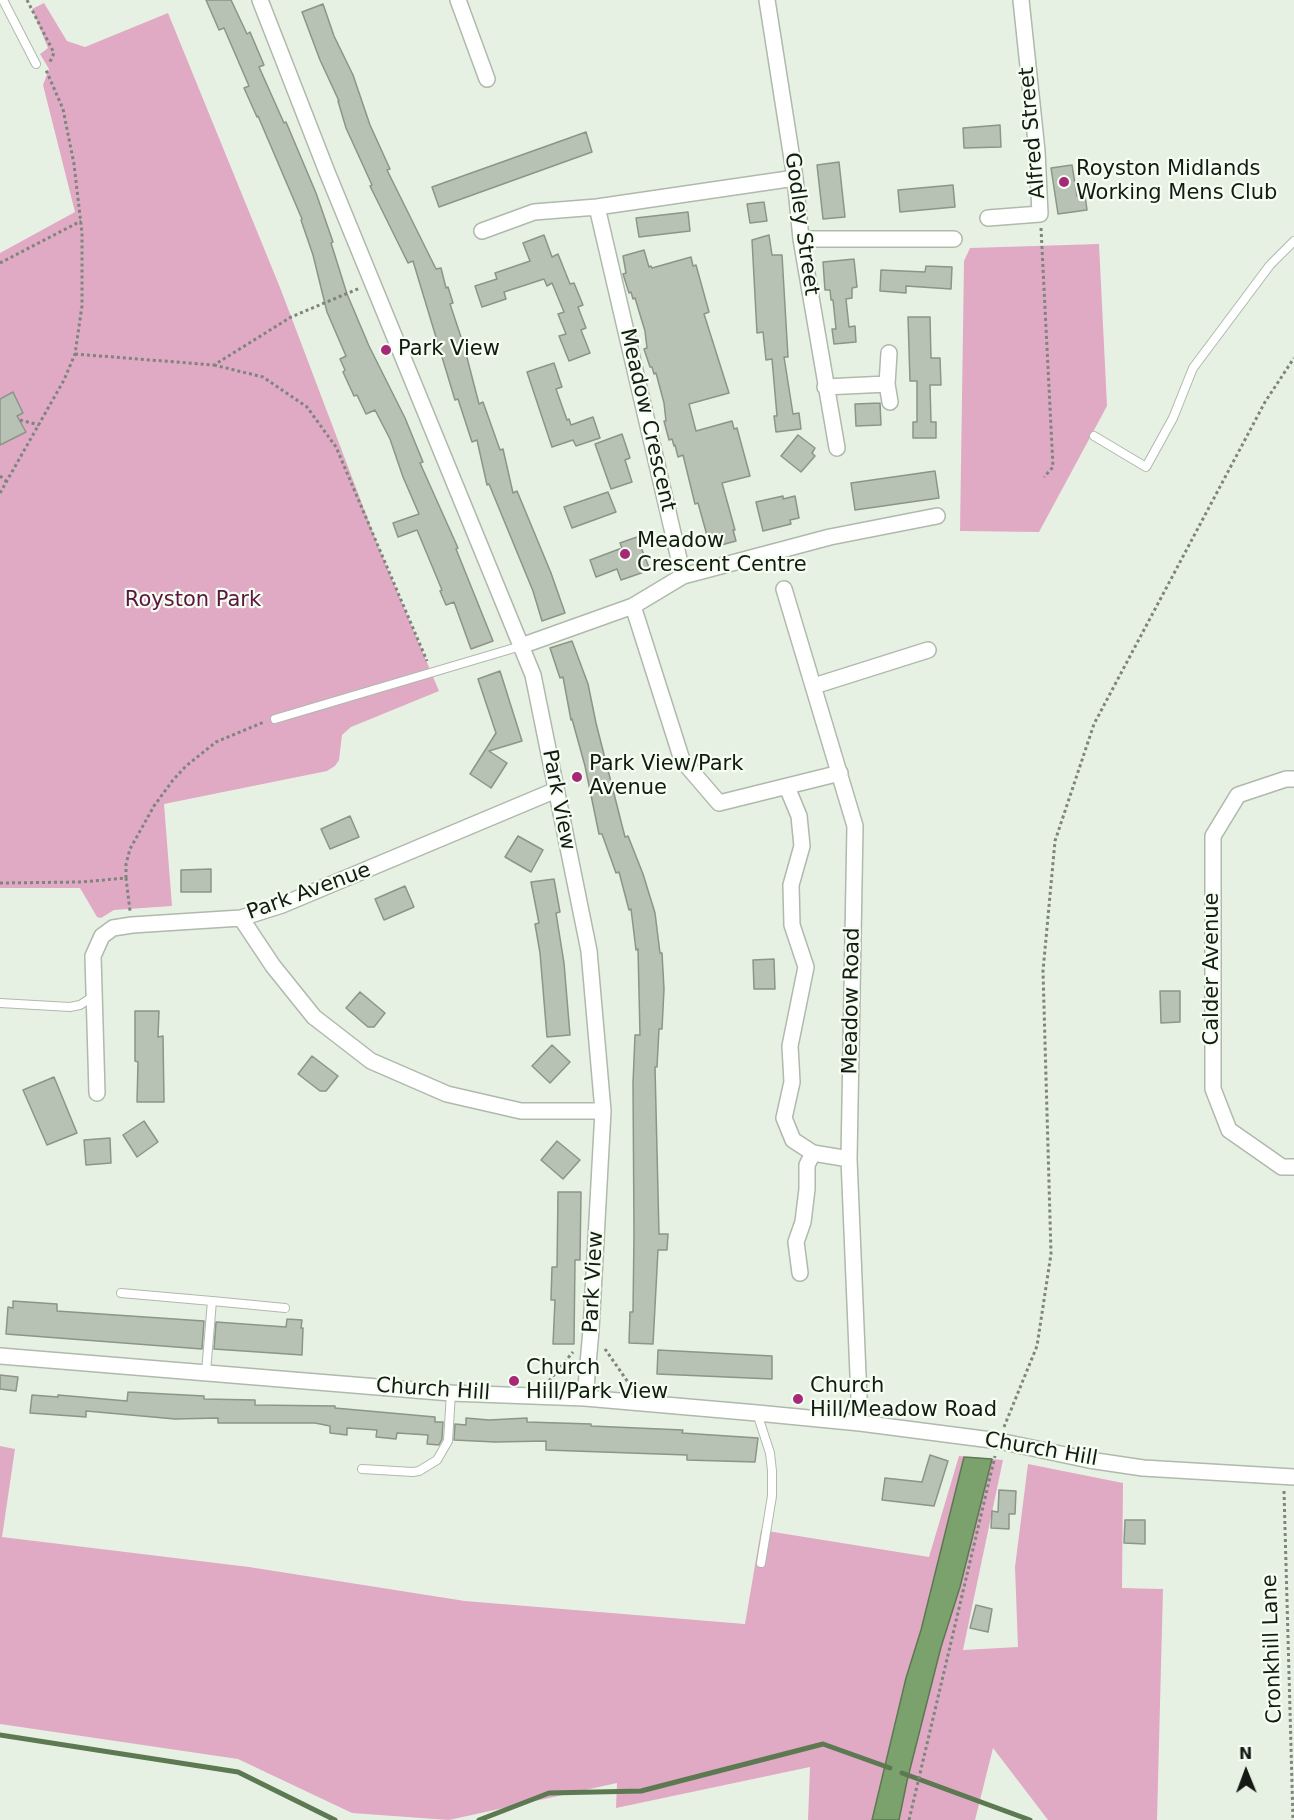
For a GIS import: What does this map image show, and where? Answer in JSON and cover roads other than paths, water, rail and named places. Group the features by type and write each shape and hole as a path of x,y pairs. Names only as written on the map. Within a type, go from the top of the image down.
{"street":[{"name":"Park View","path":"260,0 372,283 533,675 589,951 603,1112 585,1398"},
{"path":"458,0 487,79"},
{"name":"Godley Street","path":"767,0 795,178 801,239 837,448"},
{"name":"Alfred Street","path":"988,218 1040,214 1037,151 1023,36 1021,0"},
{"path":"482,231 534,212 597,207 795,178"},
{"name":"Meadow Crescent","path":"597,207 683,576"},
{"path":"801,239 954,238"},
{"path":"889,353 887,384 890,402"},
{"path":"825,387 887,384"},
{"path":"521,646 633,606 683,576 830,537 937,516"},
{"name":"Meadow Road","path":"784,589 855,826 849,1159 860,1423"},
{"path":"633,606 682,760 719,803 840,773"},
{"path":"814,686 928,650"},
{"name":"Calder Avenue","path":"1294,779 1286,779 1238,795 1213,836 1213,871 1214,1089 1229,1130 1282,1167 1294,1167"},
{"path":"788,787 799,816 802,846 791,885 792,925 806,967 790,1046 792,1082 784,1118 793,1140 813,1153 849,1159"},
{"name":"Park Avenue","path":"97,1093 93,956 102,936 114,928 241,918 282,906 556,790"},
{"path":"241,918 273,966 314,1017 371,1061 447,1094 521,1111 603,1112"},
{"path":"800,1274 796,1242 803,1222 807,1165 813,1153"},
{"name":"Church Hill","path":"0,1356 451,1393 585,1398 756,1413 860,1423 999,1441 1089,1460 1143,1468 1289,1477"}],"lane":[{"path":"3,0 36,64"},
{"path":"1094,436 1146,467 1173,418 1193,369 1270,266 1294,241"},
{"path":"275,719 521,646"},
{"path":"0,1003 70,1007 80,1005 94,996"},
{"path":"121,1293 285,1308"},
{"path":"206,1372 212,1301"},
{"path":"362,1469 413,1472 437,1460 448,1441 451,1393"},
{"path":"756,1413 770,1452 772,1471 772,1496 761,1563"}],"waterway":[{"path":"0,1735 238,1772 335,1820"},
{"path":"479,1820 549,1793 641,1791 823,1744 890,1768"},
{"path":"902,1773 1030,1820"}],"place":[{"name":"Royston Midlands Working Mens Club","path":"1064,182"},
{"name":"Park View","path":"386,350"},
{"name":"Meadow Crescent Centre","path":"625,554"},
{"name":"Park View/Park Avenue","path":"577,777"},
{"name":"Church Hill/Park View","path":"514,1381"},
{"name":"Church Hill/Meadow Road","path":"798,1399"}],"park label":[{"name":"Royston Park","path":"193,601"}]}
